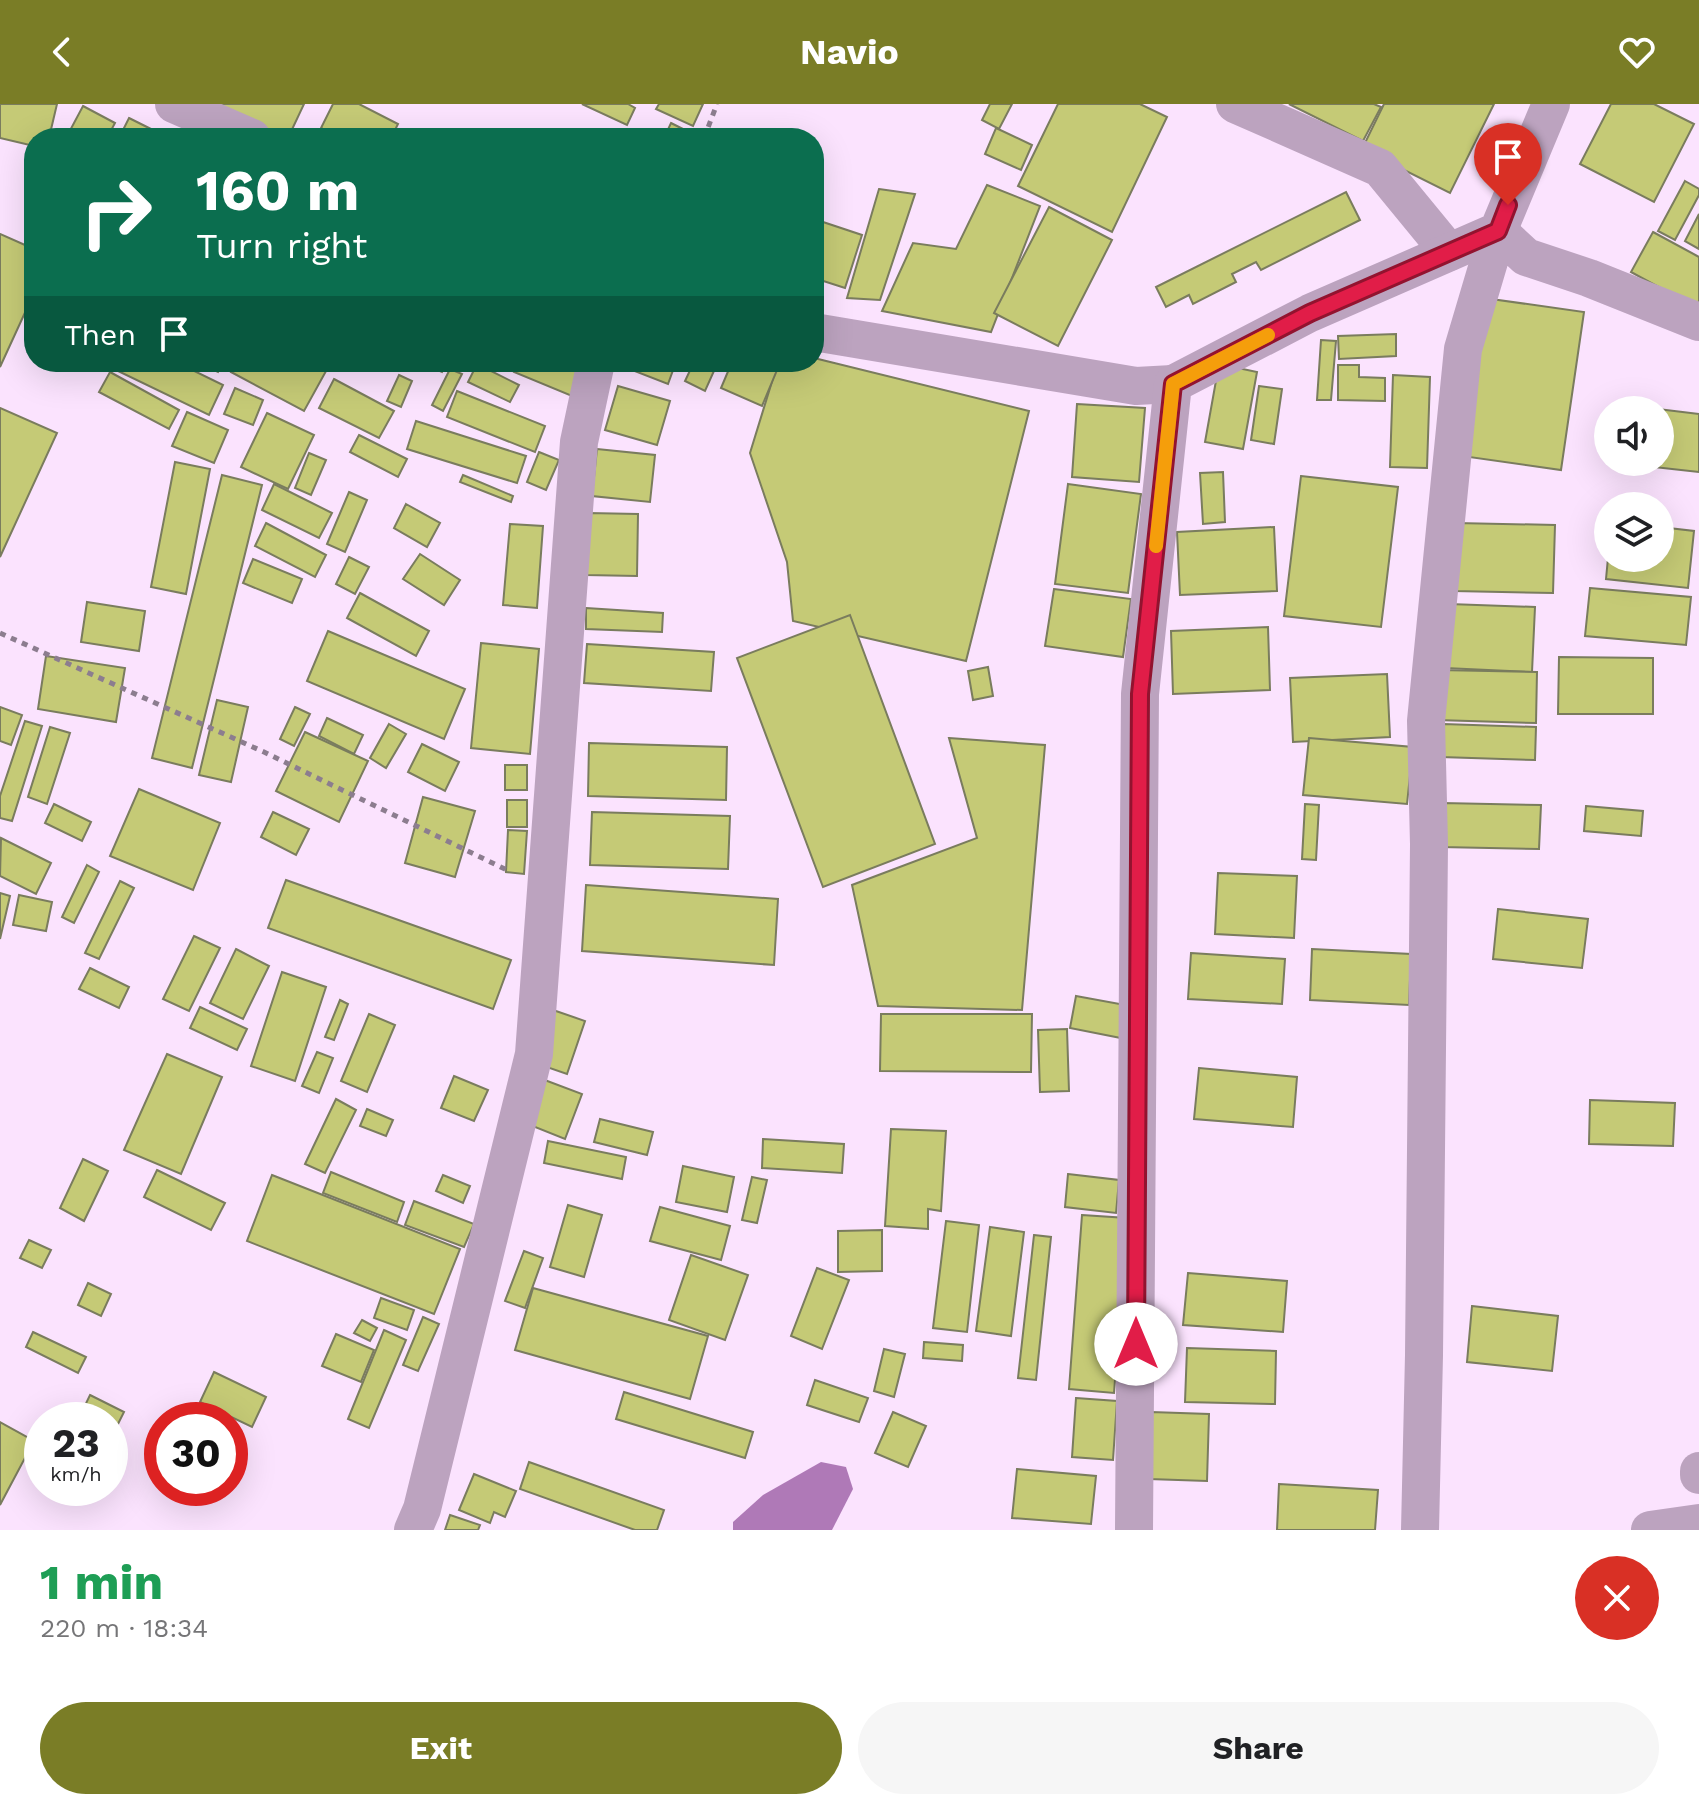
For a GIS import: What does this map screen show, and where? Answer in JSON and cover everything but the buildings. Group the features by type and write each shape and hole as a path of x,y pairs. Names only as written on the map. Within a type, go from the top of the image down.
{"street":[{"path":"174,104 229,128"},
{"path":"1235,104 1380,168 1449,252"},
{"path":"1420,1530 1429,844 1426,721 1463,349 1498,231 1551,104"},
{"path":"824,334 1136,386 1173,384 1310,313 1498,231"},
{"path":"1498,231 1526,257 1589,278 1699,322"},
{"path":"413,1530 422,1509 534,1054 579,442 594,372"},
{"path":"1134,1530 1140,694 1173,384"},
{"path":"1650,1530 1699,1523"}],"path":[{"path":"708,128 717,104"},
{"path":"0,633 264,752 546,889"}],"shaded area":[{"path":"821,1462 846,1467 853,1489 832,1530 733,1530 733,1522 763,1495"}],"slow traffic":[{"path":"1156,546 1173,384 1268,335"}],"route":[{"path":"1136,1344 1140,694 1173,384 1310,313 1498,231 1508,205"}]}
